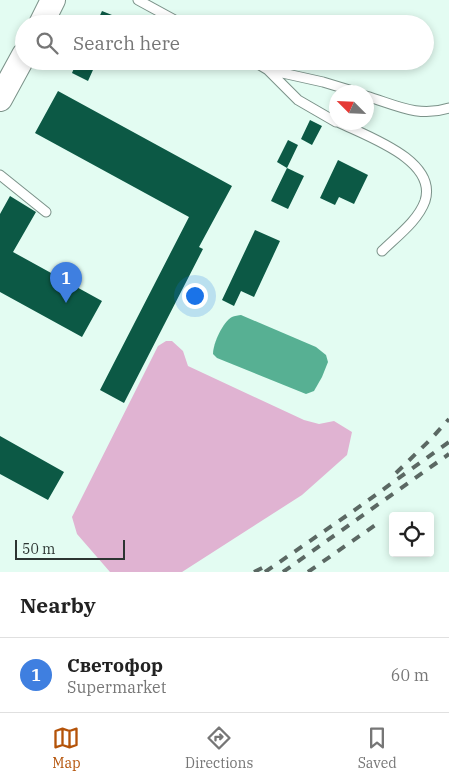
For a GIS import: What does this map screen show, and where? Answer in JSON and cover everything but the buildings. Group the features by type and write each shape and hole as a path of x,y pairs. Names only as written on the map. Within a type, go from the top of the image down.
{"street":[{"path":"45,15 53,0"},
{"path":"0,99 16,70"}],"lane":[{"path":"138,0 166,15"},
{"path":"268,70 333,85"},
{"path":"268,70 298,100 329,117"},
{"path":"374,99 418,113 438,112 449,108"},
{"path":"353,130 404,155 419,170 426,183 425,201 415,218 382,250"},
{"path":"0,175 46,212"}],"shaded area":[{"path":"241,315 316,347 326,355 328,362 314,391 306,394 217,358 213,354 213,349 225,323 232,317"},
{"path":"166,341 172,341 183,351 188,366 304,420 319,424 334,421 352,432 347,455 302,495 182,572 110,572 77,534 72,517 158,346"}],"railway":[{"path":"396,473 449,419"},
{"path":"265,572 449,442"},
{"path":"283,572 449,454"},
{"path":"308,572 381,521"},
{"path":"254,572 270,564"}],"place":[{"name":"Светофор","path":"66,303"}]}
